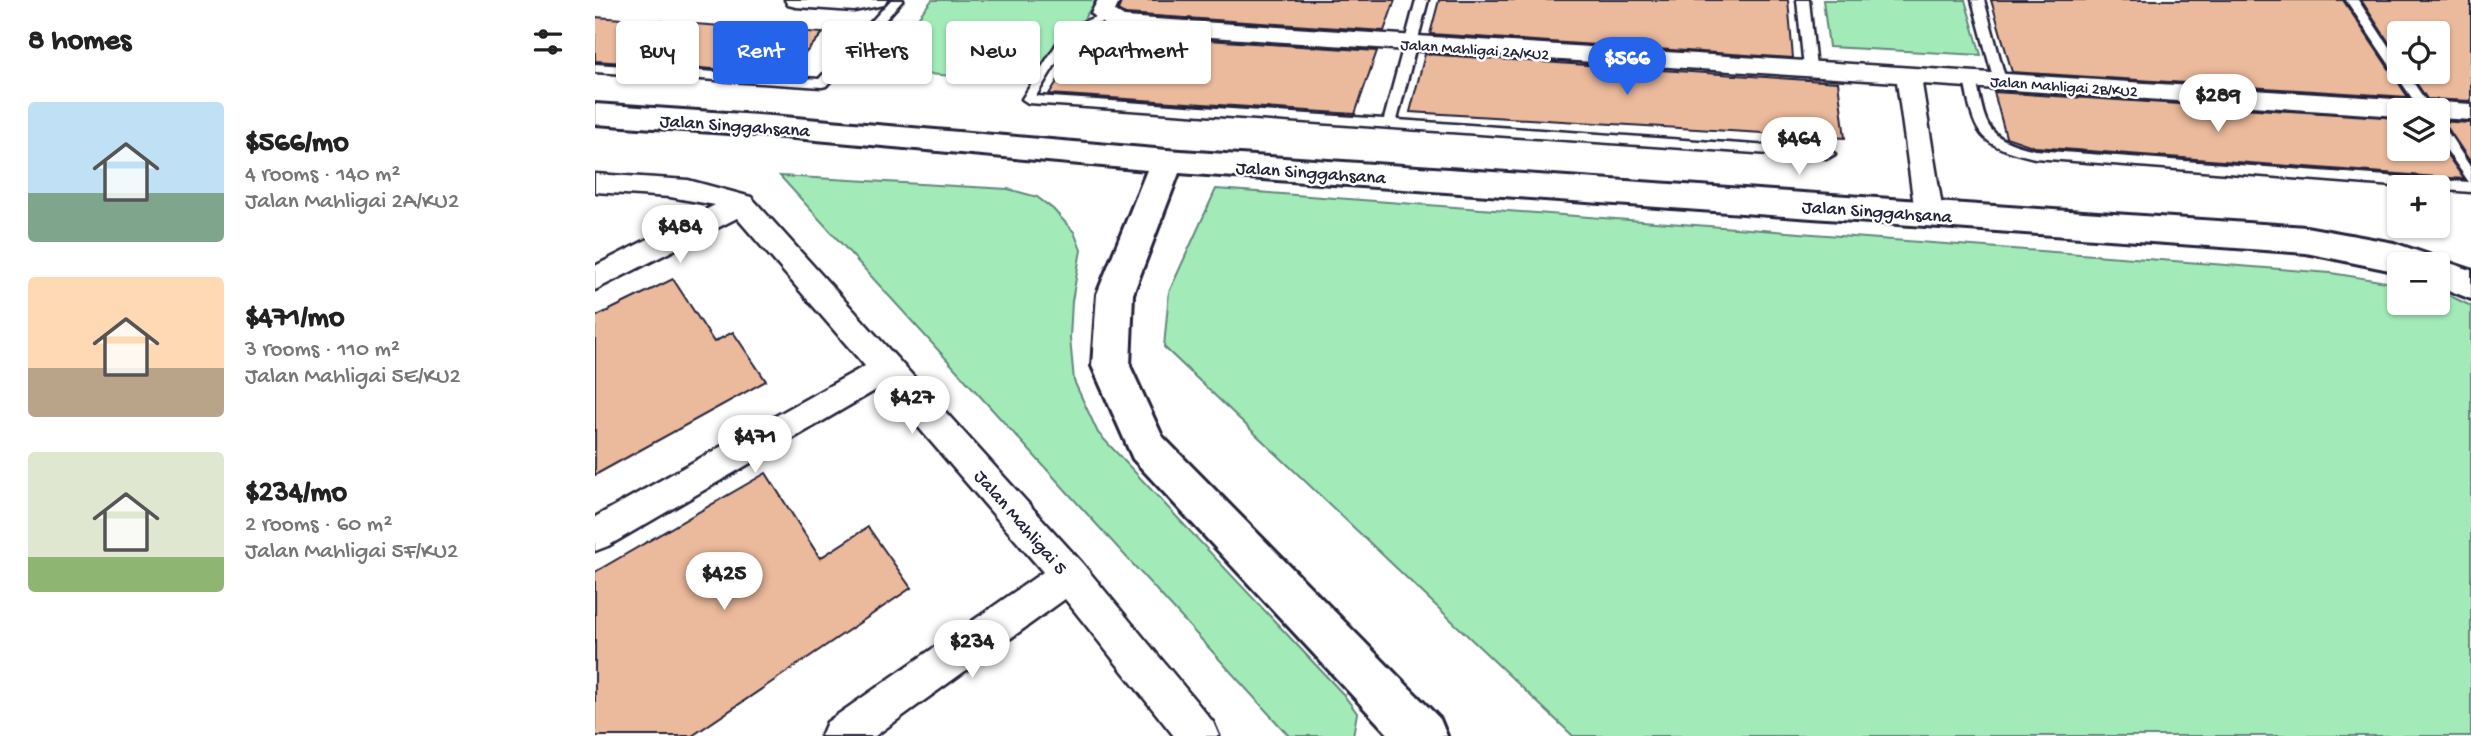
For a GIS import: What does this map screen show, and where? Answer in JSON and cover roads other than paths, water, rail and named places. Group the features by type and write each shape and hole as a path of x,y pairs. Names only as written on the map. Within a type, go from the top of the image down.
{"street":[{"path":"796,0 854,4 876,0"},
{"name":"Jalan Mahligai 2A/KU2","path":"1107,9 1118,24 1908,75"},
{"path":"1908,75 1929,213"},
{"name":"Jalan Mahligai 2B/KU2","path":"1908,75 2387,113"},
{"name":"Jalan Mahligai 2B/KU2","path":"2450,114 2471,111"},
{"name":"Jalan Singgahsana","path":"595,114 772,126 1167,161 2306,240 2387,255"},
{"path":"1167,161 1115,295 1111,366 1116,378 1147,447 1423,736"},
{"name":"Jalan Mahligai 5","path":"595,183 689,189 717,194 741,204 1069,575 1199,736"},
{"path":"595,279 741,204"},
{"path":"2450,277 2471,285"},
{"path":"595,535 888,368"},
{"path":"841,736 1069,575"}],"lane":[{"path":"595,68 822,83 897,0"},
{"path":"1389,125 1422,0"},
{"path":"1803,0 1810,68"},
{"path":"1978,0 2000,81"},
{"path":"2352,0 2387,52"},
{"path":"1107,9 1070,32 1028,99 1828,154"},
{"path":"1970,79 1979,122 1985,134 2005,148 2035,154 2471,187"},
{"path":"2450,147 2471,178"}]}
